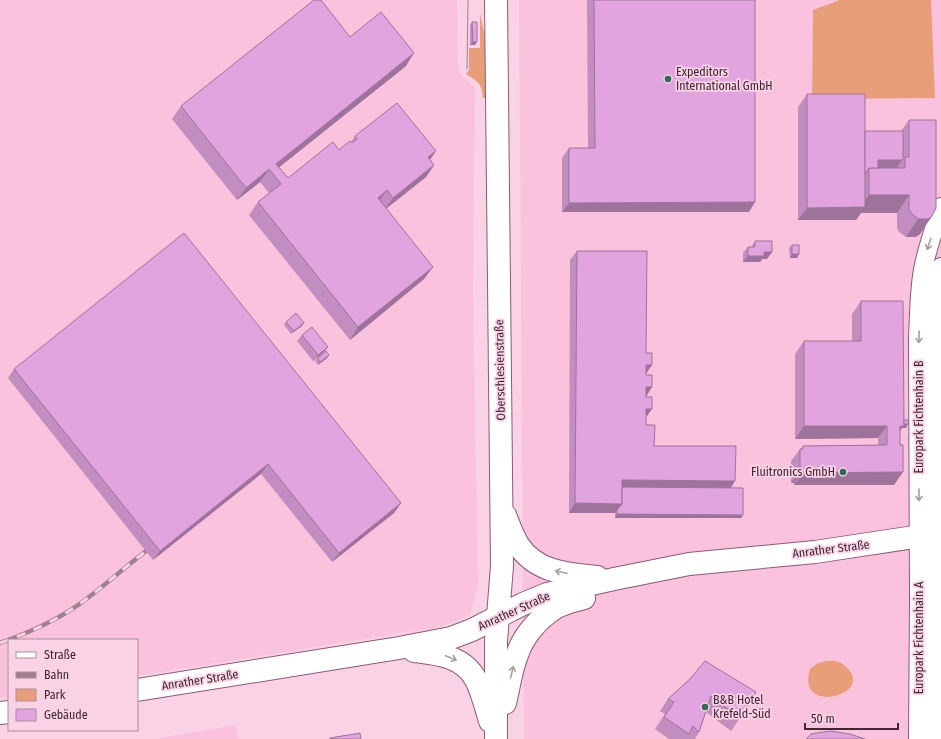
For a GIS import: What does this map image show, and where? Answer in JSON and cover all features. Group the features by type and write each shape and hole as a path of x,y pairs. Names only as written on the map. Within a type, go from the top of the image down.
{"main road":[{"name":"Oberschlesienstraße","path":"496,0 502,508 502,566 496,641 496,738"},
{"path":"502,508 519,546 535,562 545,568 563,573 614,579"},
{"name":"Anrather Straße","path":"138,690 399,648 451,638 547,594 689,564 815,552 932,534"},
{"path":"496,738 516,656 526,636 537,623 555,608 592,596 614,579"},
{"path":"399,648 447,656 461,662 472,672 477,681 496,738"}],"street":[{"name":"Europark Fichtenhain B","path":"932,534 935,338 928,298 922,276 926,253 941,207"},
{"name":"Europark Fichtenhain B","path":"928,298 941,267"},
{"name":"Europark Fichtenhain A","path":"918,739 932,534"},
{"name":"Europark Fichtenhain A","path":"932,534 935,739"}],"shaded area":[{"path":"0,0 457,0 458,66 461,75 475,87 473,291 478,584 470,615 439,627 138,676 138,639 8,639 8,697 0,698"},
{"path":"519,0 941,0 941,739 524,739"},
{"path":"235,725 238,739 153,739"}],"green space":[{"path":"840,0 931,0 935,98 812,99 813,10"},
{"path":"480,14 486,41 486,98 483,98 482,89 479,83 466,74 469,70 469,48 480,48"},
{"path":"826,661 839,662 849,670 853,679 850,687 843,693 832,696 822,696 813,692 809,683 810,669 818,663"}],"building":[{"path":"314,0 321,0 350,37 381,12 414,53 276,164 288,178 333,142 339,150 350,141 352,143 357,139 355,136 397,103 436,151 428,157 434,165 393,198 387,190 378,198 433,267 358,327 258,202 281,184 269,169 246,188 181,106"},
{"name":"Expeditors International GmbH","path":"594,0 755,0 755,202 569,203 569,148 595,148"},
{"path":"472,22 477,22 477,42 473,42"},
{"path":"807,94 865,94 865,207 807,208"},
{"path":"909,120 936,120 936,208 932,216 928,219 918,219 911,213 909,209 909,195 869,195 869,168 905,168 905,157 909,157"},
{"path":"865,131 903,131 903,159 878,160 878,168 869,168 865,174"},
{"path":"184,233 401,503 339,553 268,464 160,551 14,369"},
{"path":"755,241 772,241 772,252 764,252 764,256 748,256 748,247 755,247"},
{"path":"792,245 799,245 799,254 792,254"},
{"path":"577,251 647,251 646,353 652,353 652,365 646,365 646,375 652,375 652,387 646,387 646,397 652,397 652,409 646,409 646,425 655,425 654,446 736,446 735,481 622,480 622,504 575,503"},
{"path":"861,301 903,301 904,426 900,426 900,445 903,445 903,472 802,473 802,471 800,471 800,449 803,449 803,446 887,445 887,426 804,426 804,341 861,341"},
{"path":"296,313 304,323 294,331 286,322"},
{"path":"312,327 328,347 318,355 302,335"},
{"path":"326,351 329,355 320,362 318,358"},
{"path":"904,420 908,420 908,424 904,424"},
{"path":"622,487 743,488 743,515 617,514 617,510 622,504"},
{"name":"B&B Hotel Krefeld-Süd","path":"705,661 756,692 740,718 711,696 699,732 693,726 689,734 664,717 674,702 668,699 690,679"},
{"path":"830,731 850,734 865,739 806,739 811,734"},
{"path":"360,733 361,739 330,739 330,738"}],"tram line":[{"path":"467,69 468,0"}],"railway":[{"path":"10,639 42,626 81,603 146,551"},
{"path":"0,643 8,640"}],"place":[{"name":"Expeditors International GmbH","path":"668,79"},
{"name":"Fluitronics GmbH","path":"843,472"},
{"name":"B&B Hotel Krefeld-Süd","path":"705,707"}]}
